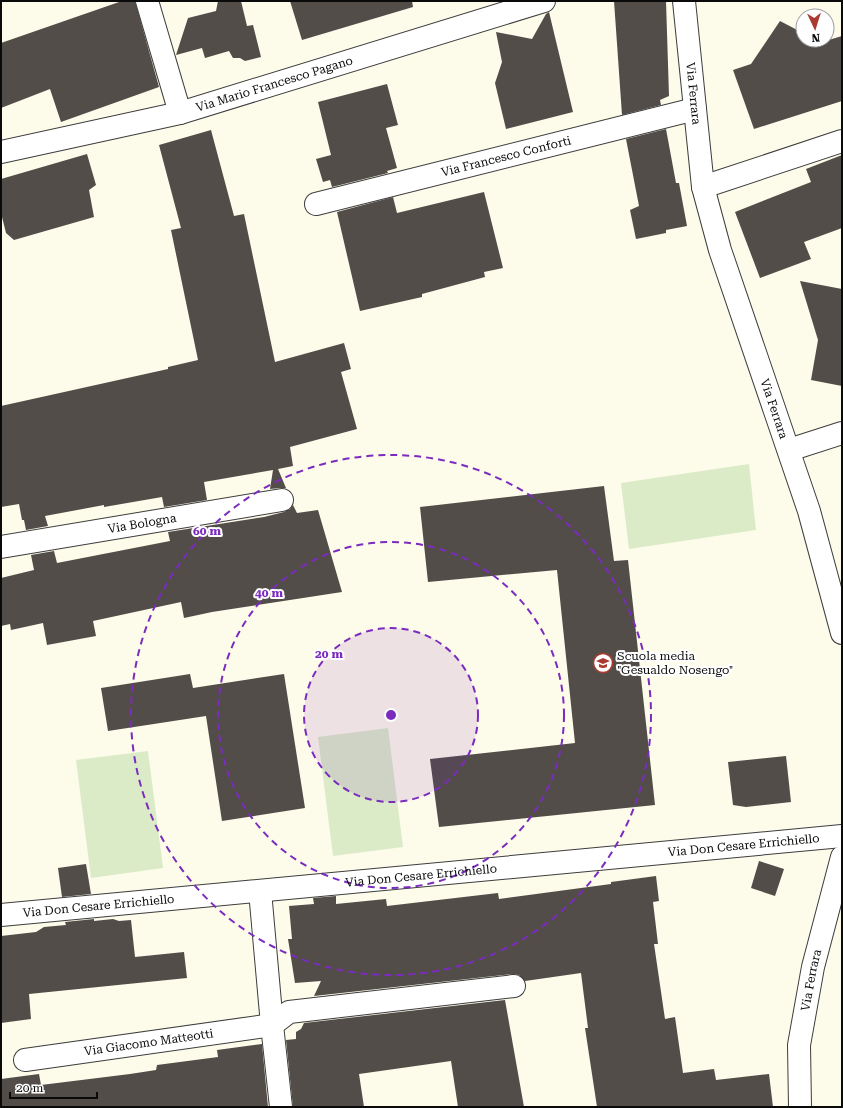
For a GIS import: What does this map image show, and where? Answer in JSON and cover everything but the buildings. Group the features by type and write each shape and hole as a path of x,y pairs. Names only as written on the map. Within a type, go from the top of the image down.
{"street":[{"name":"Via Mario Francesco Pagano","path":"1,152 180,113 544,1"},
{"name":"Via Ferrara","path":"684,1 703,187 720,250 809,511 842,633"},
{"path":"154,3 180,113"},
{"name":"Via Francesco Conforti","path":"316,204 695,109"},
{"path":"703,187 842,141"},
{"path":"789,450 842,433"},
{"name":"Via Bologna","path":"1,548 282,500"},
{"name":"Via Don Cesare Errichiello","path":"1,915 842,836"},
{"name":"Via Ferrara","path":"800,1107 799,1045 813,967 842,856"},
{"path":"260,890 281,1107"},
{"name":"Via Giacomo Matteotti","path":"25,1060 272,1025 289,1012 514,986"}],"green space":[{"path":"749,464 756,530 629,549 621,483"},
{"path":"388,728 403,847 333,856 318,737"},
{"path":"148,751 163,868 91,878 76,760"}],"place":[{"name":"Scuola media \"Gesualdo Nosengo\"","path":"603,663"}]}
